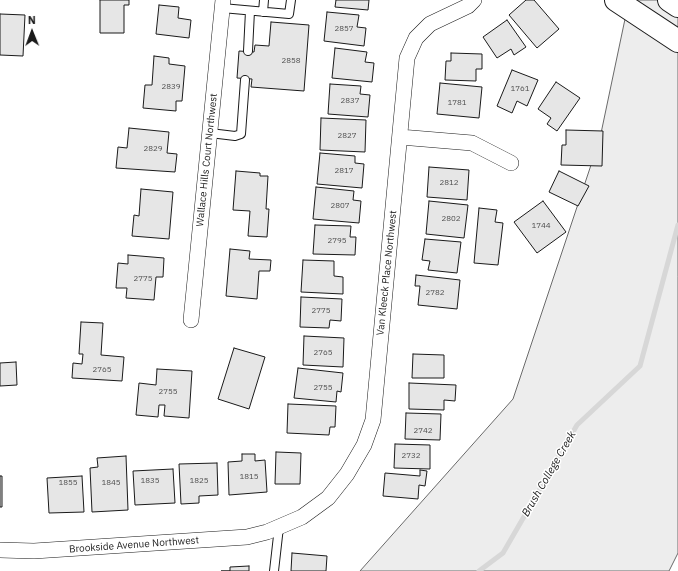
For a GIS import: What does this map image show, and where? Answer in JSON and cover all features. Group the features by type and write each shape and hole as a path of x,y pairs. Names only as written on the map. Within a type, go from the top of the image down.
{"main road":[{"path":"616,0 678,41"},
{"path":"669,0 678,6"}],"street":[{"name":"Van Kleeck Place Northwest","path":"273,530 302,517 328,498 347,474 364,446 372,420 407,58 416,38 430,24 468,6 474,0"},
{"name":"Wallace Hills Court Northwest","path":"191,320 223,4"},
{"path":"400,137 472,143 511,163"},
{"name":"Brookside Avenue Northwest","path":"0,550 42,551 247,537 273,530"}],"lane":[{"path":"263,12 264,0"},
{"path":"223,4 263,12 289,14 291,0"},
{"path":"248,50 250,10"},
{"path":"210,133 235,136 241,134 246,80"},
{"path":"273,530 274,571"}],"shaded area":[{"path":"629,0 678,0 678,553 669,571 360,571 513,399 600,138"}],"building":[{"path":"100,0 129,0 129,5 124,5 124,33 100,33"},
{"path":"336,0 369,0 368,10 335,7"},
{"path":"526,0 534,0 559,29 537,48 509,15"},
{"path":"159,5 179,7 178,18 191,20 189,38 156,34"},
{"path":"327,12 359,15 357,27 366,28 364,46 324,41"},
{"path":"0,14 25,15 23,56 0,55"},
{"path":"507,20 526,47 514,55 511,49 497,58 483,37"},
{"path":"271,22 309,25 304,91 251,87 252,79 237,78 239,51 254,52 255,45 269,46"},
{"path":"335,48 367,52 365,62 374,63 372,82 332,78"},
{"path":"451,53 482,54 482,69 476,69 476,81 445,80 446,61 451,61"},
{"path":"154,56 169,58 169,64 185,66 182,101 176,101 176,111 143,108 145,85 152,85"},
{"path":"512,70 538,80 527,106 517,101 512,113 497,106"},
{"path":"556,82 580,98 557,131 547,124 551,118 538,109"},
{"path":"440,83 482,87 479,118 437,114"},
{"path":"330,84 361,86 360,94 370,95 368,117 328,114"},
{"path":"321,118 366,120 365,152 320,150"},
{"path":"129,128 169,132 167,153 177,154 175,172 116,168 118,147 127,148"},
{"path":"566,130 603,131 602,166 561,165 562,145 566,145"},
{"path":"320,153 355,156 355,163 364,164 362,188 317,184"},
{"path":"429,167 469,170 467,200 427,197"},
{"path":"236,171 260,173 260,176 268,176 266,209 269,209 267,237 248,236 250,211 233,210"},
{"path":"559,171 589,186 578,206 549,192"},
{"path":"316,187 354,191 353,200 361,201 359,223 313,219"},
{"path":"141,189 173,192 169,239 132,236 134,215 139,216"},
{"path":"429,201 468,205 464,238 426,234"},
{"path":"543,201 566,232 537,253 514,222"},
{"path":"479,208 497,210 495,222 503,223 498,265 474,263"},
{"path":"315,225 351,226 350,237 356,237 355,255 313,254"},
{"path":"425,239 461,242 457,273 428,270 430,261 422,260"},
{"path":"230,249 250,251 249,259 271,260 270,271 259,271 257,299 226,296"},
{"path":"128,255 164,258 163,277 156,277 154,300 126,298 127,288 116,288 118,263 128,264"},
{"path":"303,260 334,261 334,276 343,277 343,294 301,292"},
{"path":"416,275 460,280 457,309 418,305 420,286 415,286"},
{"path":"301,297 342,299 341,321 330,320 329,328 300,327"},
{"path":"81,322 103,323 101,355 124,357 122,381 72,378 73,363 82,364 83,354 79,354"},
{"path":"304,336 344,338 343,367 303,365"},
{"path":"234,348 265,357 249,409 218,399"},
{"path":"413,354 444,355 444,378 412,378"},
{"path":"16,362 17,385 0,386 0,363"},
{"path":"298,368 343,373 341,392 337,391 336,402 294,398"},
{"path":"157,369 192,371 189,418 164,416 165,405 159,405 158,417 136,415 139,383 156,385"},
{"path":"409,383 456,385 455,401 444,400 444,410 409,409"},
{"path":"288,404 336,406 335,427 330,427 329,435 287,433"},
{"path":"406,413 441,414 440,440 405,439"},
{"path":"395,444 430,445 430,469 394,468"},
{"path":"276,452 301,453 300,484 275,484"},
{"path":"242,454 255,454 255,461 265,460 267,492 229,495 228,462 242,461"},
{"path":"126,456 128,510 92,512 90,468 98,467 97,458"},
{"path":"217,463 218,495 199,496 199,503 181,504 179,464"},
{"path":"173,469 175,503 135,505 133,471"},
{"path":"420,470 427,471 425,486 419,485 418,499 383,496 385,473 420,476"},
{"path":"0,476 2,476 2,507 0,507"},
{"path":"82,476 84,512 49,513 47,478"},
{"path":"292,553 327,556 326,571 291,571"},
{"path":"249,566 249,571 230,571 230,567"}],"waterway":[{"name":"Brush College Creek","path":"479,571 503,553 577,425 640,366 678,225"}]}
